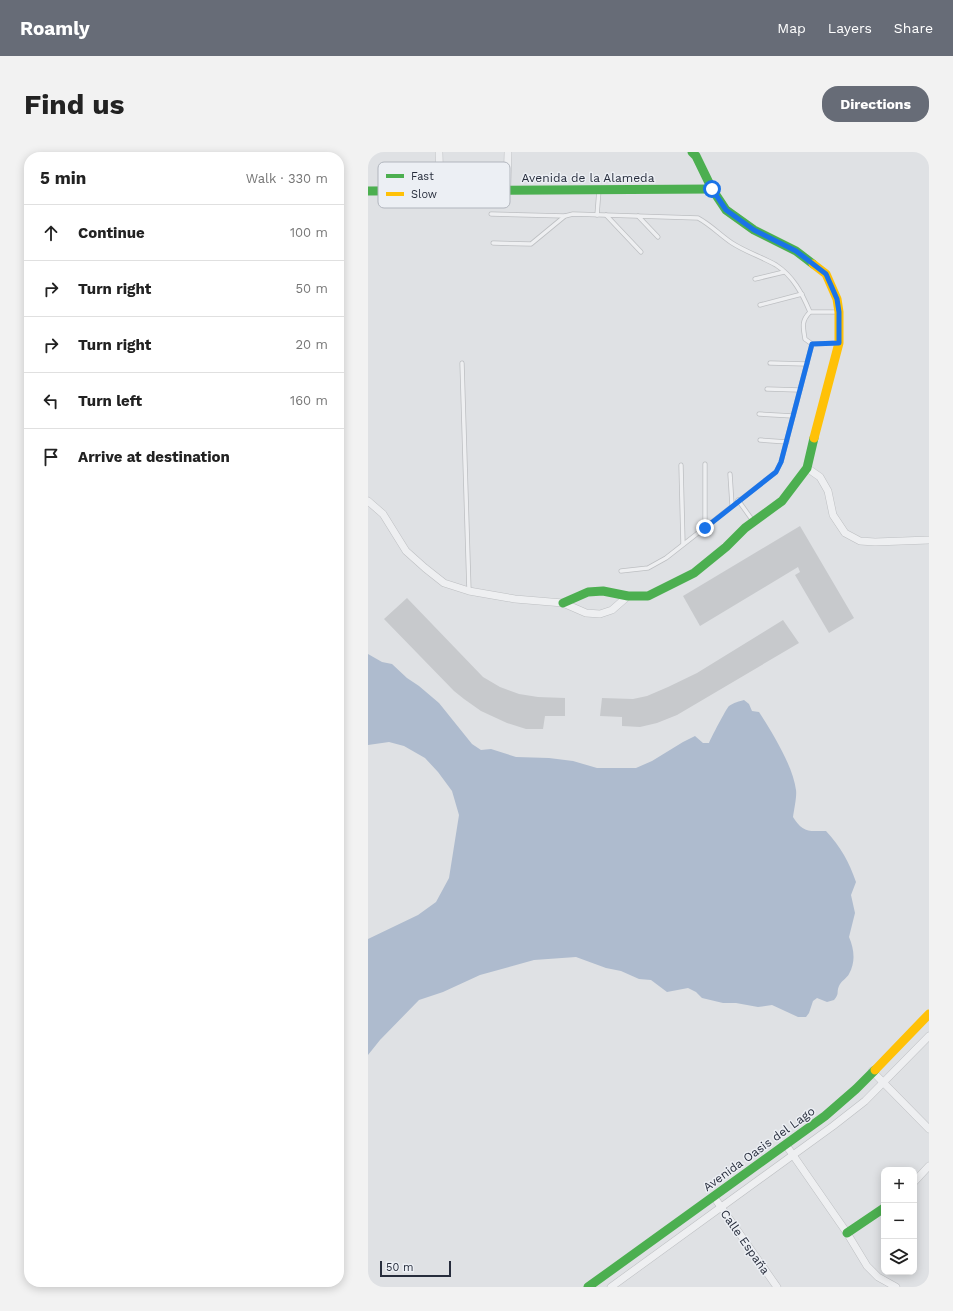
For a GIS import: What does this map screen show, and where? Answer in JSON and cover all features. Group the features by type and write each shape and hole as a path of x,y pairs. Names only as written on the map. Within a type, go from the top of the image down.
{"street":[{"path":"439,152 439,162"},
{"path":"508,152 508,162"},
{"path":"563,603 588,592 603,590 628,596 648,596 694,573 726,547 745,528 782,501 807,468 818,419 839,343 839,312 837,299 826,274 796,251 754,230 726,210 712,189 696,156 692,152"},
{"name":"Avenida de la Alameda","path":"510,190 712,189"},
{"path":"807,468 820,477 828,491 833,515 845,533 860,541 875,542 929,540"},
{"path":"368,501 382,514 406,551 444,583 469,591 515,599 563,603 586,613 600,614 612,610 628,596"},
{"name":"Avenida Oasis del Lago","path":"588,1287 825,1116 856,1089 929,1014"},
{"name":"Avenida Oasis del Lago","path":"611,1287 833,1126 865,1100 929,1036"},
{"path":"872,1072 929,1129"},
{"path":"786,1144 867,1266 878,1277 896,1287"},
{"path":"917,1179 929,1166"},
{"name":"Calle España","path":"714,1197 777,1287"},
{"path":"847,1234 881,1210"},
{"path":"673,1226 681,1237"}],"lane":[{"path":"598,215 599,190"},
{"path":"491,214 565,216 573,214 698,218 707,223 732,243 777,266 793,280 802,294 810,312"},
{"path":"606,215 641,252"},
{"path":"493,243 530,244 565,216"},
{"path":"638,216 658,236"},
{"path":"755,279 784,272"},
{"path":"760,305 802,294"},
{"path":"839,312 810,312 804,318 803,329 805,339 812,344 839,343"},
{"path":"621,571 648,568 666,558 738,500 776,472 781,462 787,442 812,344"},
{"path":"770,363 807,364"},
{"path":"462,364 469,591"},
{"path":"767,389 800,390"},
{"path":"759,414 793,416"},
{"path":"760,440 787,442"},
{"path":"705,464 705,528"},
{"path":"681,465 683,544"},
{"path":"730,474 732,505"},
{"path":"738,500 753,522"}],"water":[{"path":"368,654 382,662 392,664 407,678 419,686 439,703 472,744 481,750 491,749 516,757 549,758 573,761 597,768 636,768 652,761 695,736 703,743 709,743 729,706 744,700 749,704 752,711 759,712 776,739 791,770 796,793 793,817 800,826 807,830 826,831 844,855 856,882 851,895 855,913 849,937 853,951 853,964 848,975 839,986 836,998 827,1002 817,998 813,1001 806,1017 798,1017 772,1005 758,1007 736,1003 723,1003 702,998 696,992 688,988 667,992 651,980 639,979 621,971 606,968 576,957 534,960 480,975 443,992 419,1000 380,1040 368,1055 368,939 418,915 436,902 449,878 459,815 452,791 425,758 404,746 389,742 368,745"}],"building":[{"path":"800,526 854,618 829,633 795,575 800,572 798,567 700,626 683,596"},
{"path":"407,598 483,677 500,687 519,694 538,697 565,698 565,716 545,716 543,729 526,729 507,723 481,711 464,699 454,691 384,619"},
{"path":"783,620 799,643 677,715 657,723 640,727 622,726 622,717 600,716 602,698 633,699 647,696 668,687 697,673"}],"traffic: fast":[{"path":"692,152 696,156 712,189 726,210 754,230 796,251 813,264"},
{"path":"510,190 712,189"},
{"path":"368,191 378,191"},
{"path":"563,603 588,592 603,591 628,596 648,596 694,573 726,547 745,528 782,501 807,468 814,438"},
{"path":"588,1287 825,1116 875,1070"},
{"path":"847,1233 881,1210"}],"traffic: slow":[{"path":"813,264 826,274 837,299 839,312 839,343 814,438"},
{"path":"875,1070 929,1014"}],"route":[{"path":"705,528 732,505 776,472 781,462 787,442 812,344 839,343 839,312 837,299 826,274 796,251 754,230 726,210 712,189"}]}
